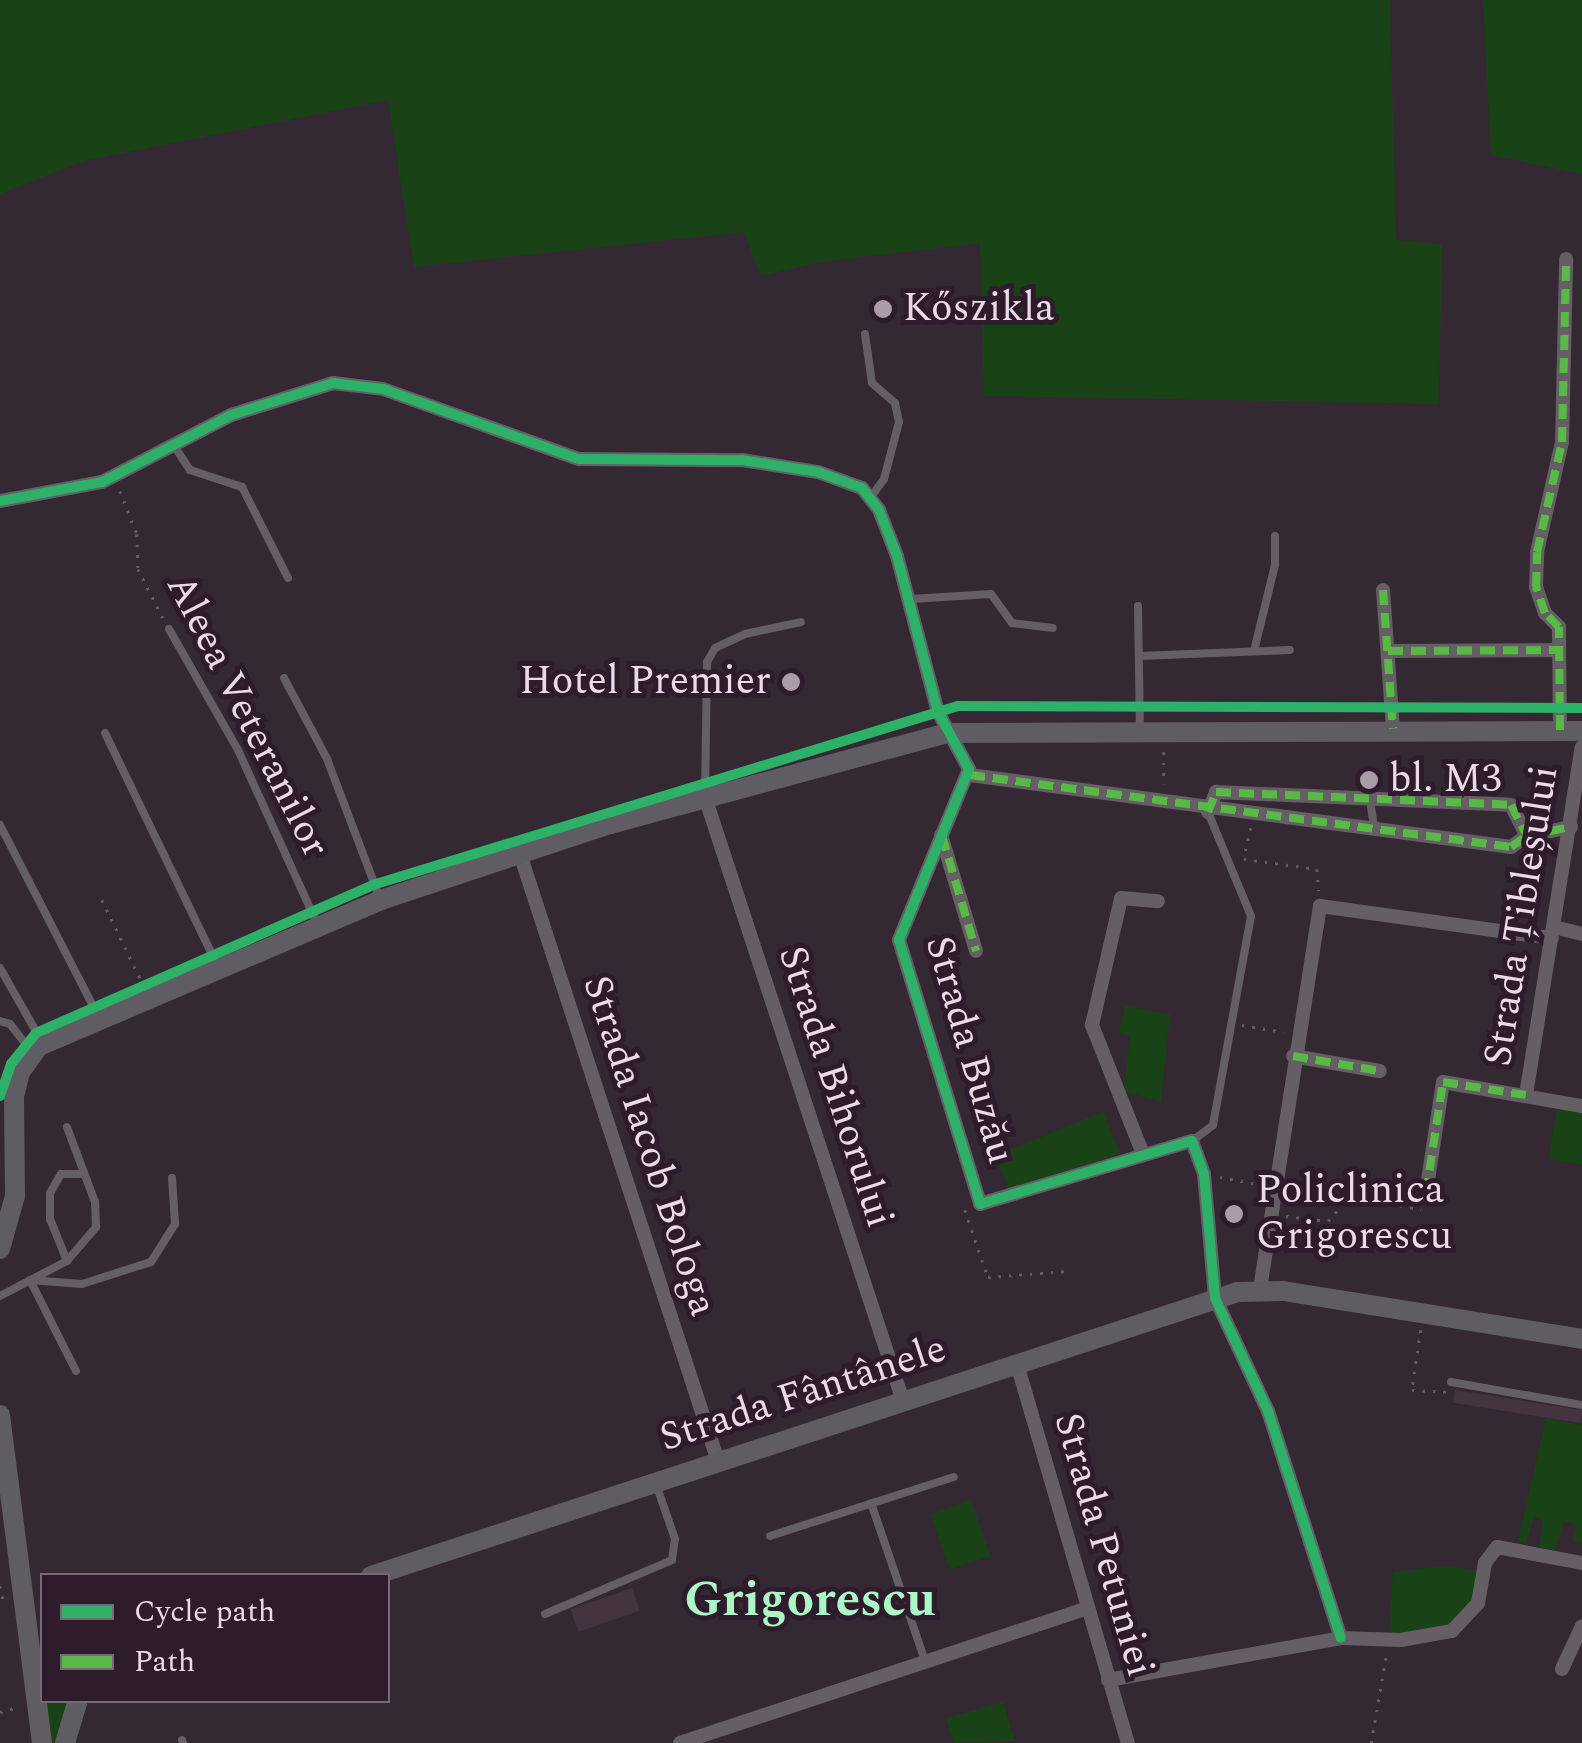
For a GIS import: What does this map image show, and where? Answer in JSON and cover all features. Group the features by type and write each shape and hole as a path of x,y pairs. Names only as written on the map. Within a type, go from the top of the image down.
{"main road":[{"path":"2,1239 16,1182 14,1096 38,1048 99,1018 381,900 520,854 705,797 947,734 1393,728 1582,731"},
{"path":"1260,1289 1582,1339"},
{"name":"Strada Fântânele","path":"380,1573 716,1458 1215,1298 1260,1289"},
{"path":"0,1414 38,1682 42,1743"},
{"path":"65,1743 77,1703"}],"street":[{"path":"1560,730 1559,627 1544,613 1536,570 1562,442 1566,259"},
{"path":"0,501 84,488 300,389 358,384 579,460 785,465 852,482 871,497 911,598 947,734 970,775 1208,812 1511,847 1527,836 1577,826"},
{"path":"1383,590 1393,728"},
{"path":"1388,651 1559,650"},
{"name":"Strada Țibleșului","path":"1526,1095 1553,933 1577,826 1582,747"},
{"name":"Strada Buzău","path":"970,775 899,940 980,1204 1192,1141"},
{"path":"1208,812 1216,792 1510,804 1527,836"},
{"name":"Strada Bihorului","path":"705,797 902,1398"},
{"path":"942,836 976,951"},
{"name":"Strada Iacob Bologa","path":"520,854 716,1458"},
{"path":"1143,1154 1092,1025 1122,898 1158,901"},
{"path":"1260,1289 1296,1034 1320,906 1582,934"},
{"path":"1293,1056 1380,1071"},
{"path":"1426,1194 1443,1082 1582,1106"},
{"path":"1192,1141 1204,1174 1215,1298 1268,1411 1341,1638"},
{"name":"Strada Petuniei","path":"1016,1364 1085,1609 1128,1743"},
{"path":"1108,1680 1341,1638 1388,1640 1452,1631 1468,1620 1488,1557 1497,1547 1514,1545 1582,1562"},
{"path":"686,1742 927,1666 1085,1609"},
{"path":"1562,1669 1582,1626"}],"lane":[{"path":"865,334 872,383 894,403 900,422 884,479 871,497"},
{"path":"173,444 190,470 242,486 288,578"},
{"path":"1254,651 1275,565 1274,536"},
{"path":"911,598 990,594 1012,622 1053,628"},
{"path":"1138,606 1140,732"},
{"path":"705,797 707,662 715,648 744,634 801,622"},
{"name":"Aleea Veteranilor","path":"169,629 238,750 318,926"},
{"path":"1139,656 1290,650"},
{"path":"284,678 327,760 381,900"},
{"path":"105,732 218,967"},
{"path":"1370,801 1374,831"},
{"path":"1192,1141 1212,1125 1251,916 1208,812"},
{"path":"0,825 99,1018"},
{"path":"0,968 38,1048"},
{"path":"0,1022 10,1024 38,1048"},
{"path":"0,1296 67,1261 96,1227 84,1174 67,1127"},
{"path":"67,1261 50,1218 50,1193 61,1174 84,1174"},
{"path":"30,1280 82,1284 150,1262 176,1224 172,1178"},
{"path":"30,1280 76,1372"},
{"path":"1451,1382 1582,1405"},
{"path":"770,1536 954,1477"},
{"path":"544,1614 672,1560 674,1539 654,1479"},
{"path":"872,1503 927,1666"}],"path":[{"path":"1164,746 1164,788"},
{"path":"1254,817 1244,859 1317,870 1320,906"},
{"path":"102,900 143,985"},
{"path":"126,992 160,978"},
{"path":"1231,1023 1296,1034"},
{"path":"1204,1174 1275,1188"},
{"path":"1271,1214 1328,1221 1348,1198 1421,1209 1426,1194"},
{"path":"964,1209 988,1276 1067,1271"},
{"path":"1422,1326 1412,1390 1444,1395 1451,1382"},
{"path":"1371,1743 1388,1640"},
{"path":"0,1712 23,1706"}],"shaded area":[{"path":"1455,1390 1582,1410 1580,1423 1453,1403"},
{"path":"632,1588 640,1611 578,1632 571,1609"}],"green space":[{"path":"0,0 1390,0 1396,240 1442,244 1439,404 984,396 980,243 820,262 761,276 744,232 414,267 388,100 83,161 0,194"},
{"path":"1483,0 1582,0 1582,174 1491,155"},
{"path":"1125,1006 1170,1014 1161,1102 1124,1091 1130,1036 1119,1032"},
{"path":"1557,1109 1582,1113 1582,1165 1549,1159"},
{"path":"1103,1112 1120,1154 1012,1197 995,1155"},
{"path":"1546,1419 1582,1425 1582,1544 1573,1541 1577,1525 1564,1521 1555,1551 1539,1547 1543,1520 1534,1517 1526,1544 1518,1541"},
{"path":"971,1500 990,1556 950,1570 930,1514"},
{"path":"1445,1566 1483,1571 1468,1620 1389,1640 1393,1572"},
{"path":"1003,1702 1015,1741 953,1743 946,1718"},
{"path":"45,1703 68,1703 57,1743 52,1743"}],"marked path":[{"path":"1560,730 1559,627 1545,613 1536,587 1537,552 1562,442 1566,259"},
{"path":"1383,590 1393,729"},
{"path":"1388,651 1559,650"},
{"path":"970,775 1511,847 1527,836 1571,827"},
{"path":"1208,812 1216,792 1511,805 1527,836"},
{"path":"942,836 976,951"},
{"path":"1293,1056 1380,1071"},
{"path":"1426,1193 1443,1082 1526,1095"}],"cycle path":[{"path":"0,501 102,482 231,415 333,383 383,389 579,459 742,460 818,472 862,488 879,510 897,556 938,712 969,769 899,940 980,1204 1192,1141 1204,1174 1215,1298 1268,1411 1341,1638"},
{"path":"0,1096 11,1064 36,1033 376,884 958,706 1582,708"}],"place":[{"name":"Kőszikla","path":"883,309"},
{"name":"Hotel Premier","path":"791,682"},
{"name":"bl. M3","path":"1369,780"},
{"name":"Policlinica Grigorescu","path":"1234,1214"}],"district":[{"name":"Grigorescu","path":"810,1601"}]}
